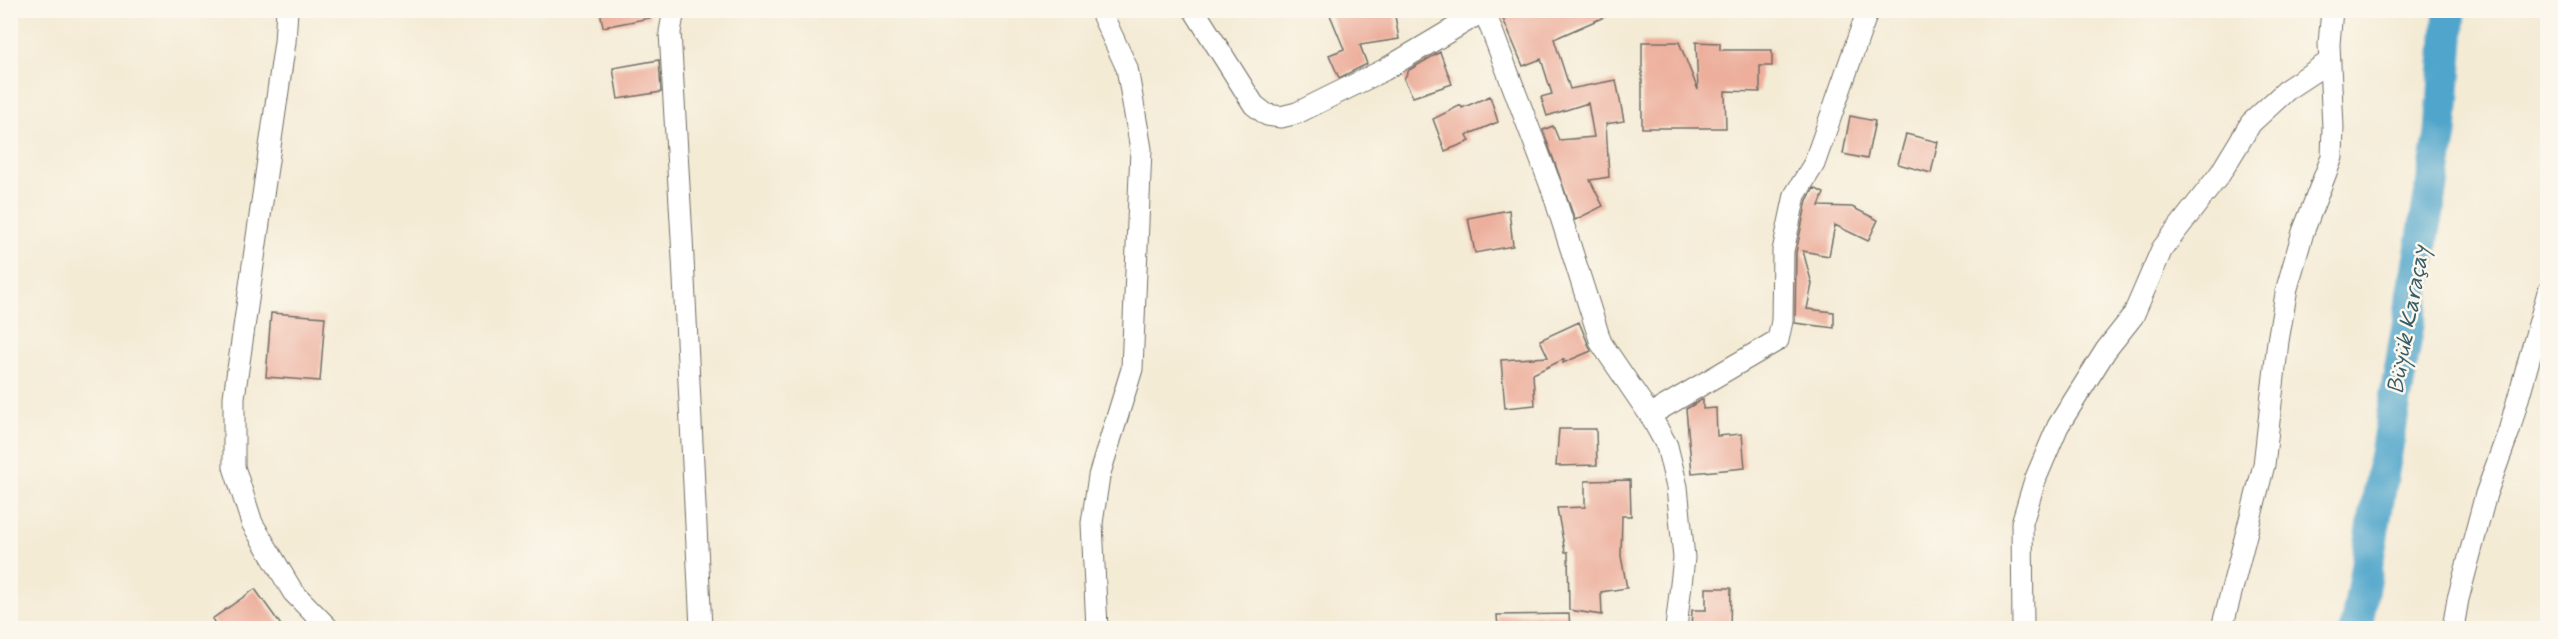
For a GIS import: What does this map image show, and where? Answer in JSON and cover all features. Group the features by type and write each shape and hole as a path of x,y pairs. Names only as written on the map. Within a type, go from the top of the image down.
{"street":[{"path":"287,10 234,397 234,467 252,523 293,592 328,628"},
{"path":"674,10 670,32 682,227 701,628"},
{"path":"1097,628 1092,523 1099,476 1132,369 1140,149 1127,68 1100,10"},
{"path":"1194,10 1254,105 1267,115 1281,117 1297,113 1384,70 1484,11 1552,189 1601,343 1650,415 1666,446 1677,487 1684,558 1676,628"},
{"path":"1650,415 1778,340 1782,321 1783,252 1795,195 1814,164 1868,10"},
{"path":"2222,628 2264,465 2278,341 2287,288 2303,232 2332,157 2329,44 2332,10"},
{"path":"2023,628 2022,523 2035,480 2058,426 2106,350 2133,316 2162,249 2220,174 2252,123 2289,88 2330,61"},
{"path":"2453,628 2458,599 2486,494 2509,431 2547,292"}],"building":[{"path":"600,10 649,10 650,18 603,27"},
{"path":"1328,10 1394,10 1399,39 1360,45 1367,64 1339,78 1329,55 1344,49"},
{"path":"1523,10 1620,10 1554,39 1570,89 1616,80 1624,121 1606,124 1609,177 1590,180 1603,206 1575,220 1543,130 1553,126 1559,140 1594,137 1588,103 1547,116 1541,97 1552,94 1541,59 1523,66 1503,19"},
{"path":"1642,42 1679,42 1698,90 1696,42 1720,43 1720,50 1772,50 1772,66 1760,66 1760,92 1725,91 1726,128 1642,128"},
{"path":"1440,52 1452,84 1413,97 1404,79 1409,70"},
{"path":"659,60 661,92 618,99 613,68"},
{"path":"1490,96 1498,122 1467,135 1470,141 1445,151 1433,119 1461,105 1462,108"},
{"path":"1850,116 1875,121 1867,159 1843,154"},
{"path":"1906,134 1938,142 1931,173 1898,164"},
{"path":"1814,188 1824,193 1819,206 1852,207 1878,220 1868,241 1835,225 1829,256 1803,251 1812,284 1807,309 1834,312 1834,328 1795,323 1796,252 1807,200"},
{"path":"1509,210 1513,246 1475,253 1468,218"},
{"path":"271,313 325,317 320,381 266,377"},
{"path":"1579,322 1591,351 1563,363 1564,359 1533,374 1535,405 1505,408 1501,360 1548,357 1540,340"},
{"path":"1703,399 1703,409 1716,408 1717,436 1742,434 1745,468 1692,473 1686,409"},
{"path":"1559,429 1596,429 1597,465 1556,466"},
{"path":"1630,480 1631,516 1622,516 1621,556 1627,588 1601,592 1602,615 1569,610 1568,552 1565,552 1557,508 1585,507 1585,481"},
{"path":"1706,588 1731,588 1730,628 1691,628 1692,610 1706,610"},
{"path":"255,589 283,628 218,628 212,619"},
{"path":"1569,614 1570,628 1498,628 1497,615"}],"waterway":[{"name":"Büyük Karaçay","path":"2356,628 2441,133 2450,10"}]}
